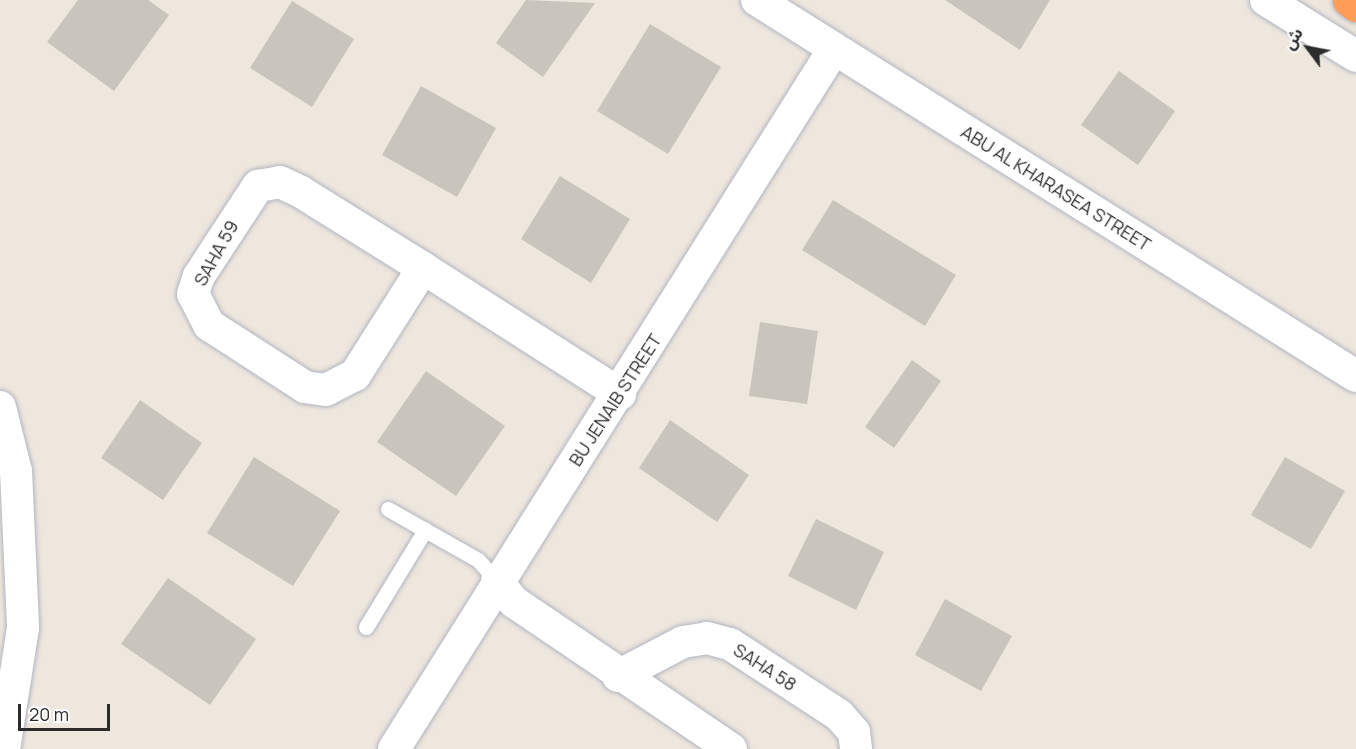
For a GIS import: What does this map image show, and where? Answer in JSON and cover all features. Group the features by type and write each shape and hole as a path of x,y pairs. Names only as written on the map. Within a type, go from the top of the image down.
{"highway":[{"path":"1349,0 1356,5"}],"street":[{"name":"ABU AL KHARASEA STREET","path":"757,0 1356,376"},
{"path":"1266,0 1356,56"},
{"name":"BU JENAIB STREET","path":"394,749 497,581 620,394 834,49"},
{"name":"SAHA 59","path":"423,268 355,375 326,390 305,387 209,325 194,294 199,276 246,202 266,182 301,192 423,268 620,394"},
{"path":"0,407 10,522 23,628 4,749"},
{"path":"497,581 514,602 618,676 731,749"},
{"name":"SAHA 58","path":"618,676 682,642 707,638 730,644 838,715 854,732 856,749"}],"lane":[{"path":"388,509 478,560 497,581"},
{"path":"366,627 425,530"}],"building":[{"path":"78,0 148,0 169,15 114,91 47,42"},
{"path":"526,0 595,3 543,77 496,43"},
{"path":"945,0 1050,0 1020,50"},
{"path":"292,1 354,39 312,107 250,68"},
{"path":"650,24 721,67 668,154 597,111"},
{"path":"1119,71 1175,111 1138,165 1081,125"},
{"path":"421,86 496,128 457,197 382,155"},
{"path":"560,176 630,219 591,283 521,239"},
{"path":"833,200 956,275 925,326 802,250"},
{"path":"760,322 818,331 807,404 749,396"},
{"path":"912,360 941,381 894,448 865,427"},
{"path":"426,371 505,426 456,496 377,442"},
{"path":"140,400 202,443 163,500 101,458"},
{"path":"670,420 749,475 717,522 639,468"},
{"path":"254,457 340,511 293,586 207,533"},
{"path":"1285,457 1345,491 1311,549 1251,515"},
{"path":"816,519 884,552 856,610 788,576"},
{"path":"168,578 256,639 210,705 121,644"},
{"path":"945,599 1012,636 981,691 915,655"}]}
